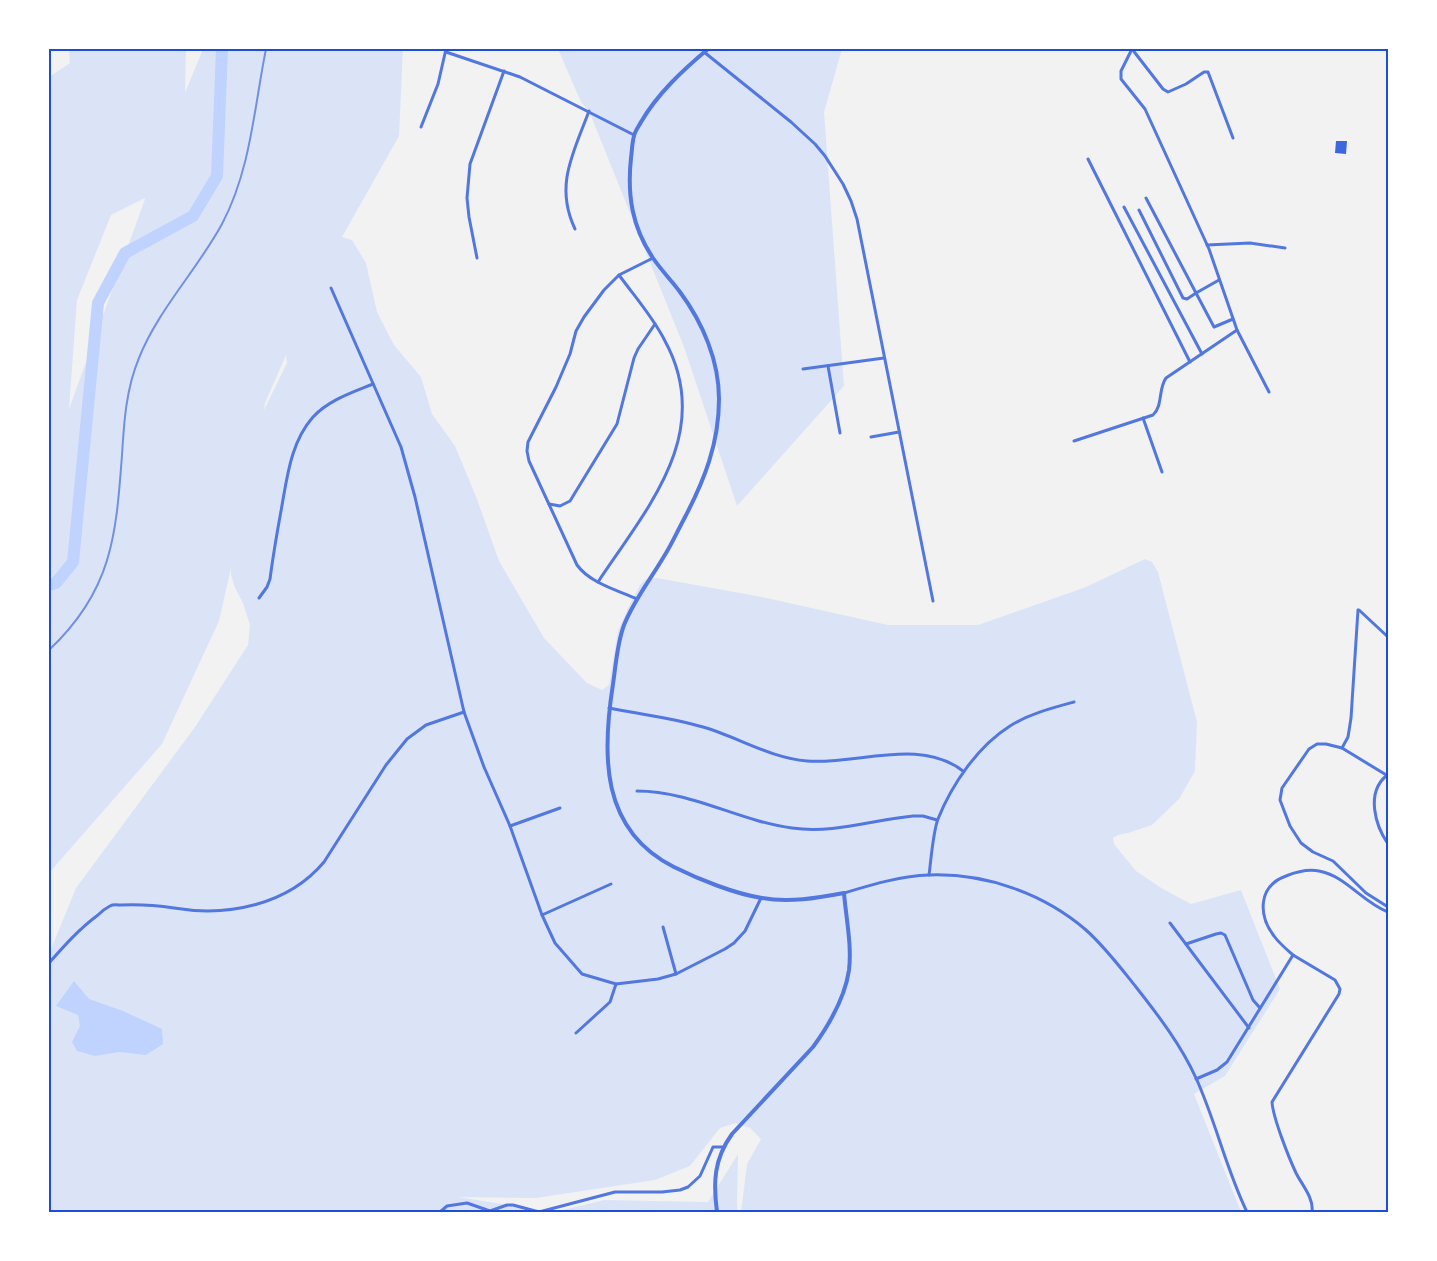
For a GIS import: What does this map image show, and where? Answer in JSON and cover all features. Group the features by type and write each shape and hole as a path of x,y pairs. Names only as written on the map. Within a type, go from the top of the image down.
{"street":[{"path":"1233,138 1208,72 1204,72 1186,84 1168,92 1162,89 1132,49 1120,71 1121,78 1142,104 1207,245 1237,330 1269,392"},
{"path":"422,128 433,102 446,50 504,71 589,111 634,135"},
{"path":"933,601 852,201 839,176 825,156 803,133 706,50 671,82 647,112 634,135 629,185 631,205 644,241 653,258 692,309 702,328 711,351 719,398 718,427 712,455 701,486 664,557 637,599 624,626 619,643 609,708 607,757 611,792 619,812 632,832 646,848 665,863 690,876 761,898 809,899 844,893 879,883 929,875 989,881 1014,888 1050,905 1078,925 1108,952 1147,1000 1175,1040 1196,1079 1247,1212"},
{"path":"477,258 468,208 470,164 504,71"},
{"path":"575,229 566,202 565,180 567,168 589,111"},
{"path":"1088,159 1190,362"},
{"path":"1146,198 1213,326 1233,319"},
{"path":"1124,207 1202,354"},
{"path":"1139,210 1183,298 1219,280"},
{"path":"1207,245 1250,243 1286,248"},
{"path":"637,599 586,576 577,565 528,456 528,442 556,387 576,332 584,316 599,296 619,276 653,258"},
{"path":"598,582 656,493 672,463 681,430 682,401 678,373 665,341 655,324 619,276"},
{"path":"331,288 404,455 464,712 484,768 510,826 542,915 555,943 582,974 616,984 658,978 676,974 734,943 744,931 761,898"},
{"path":"549,503 560,506 570,501 610,438 621,411 634,358 655,324"},
{"path":"1074,441 1156,412 1166,378 1237,330"},
{"path":"803,369 884,358"},
{"path":"828,366 840,433"},
{"path":"259,598 270,579 288,472 293,453 301,435 312,418 325,407 345,395 373,384"},
{"path":"1143,418 1162,472"},
{"path":"871,437 899,432"},
{"path":"1342,748 1348,737 1351,718 1358,610 1388,637"},
{"path":"929,875 937,820 963,771 1010,725 1038,713 1074,702"},
{"path":"609,708 702,726 771,753 795,760 818,762 916,754 942,758 953,763 963,771"},
{"path":"49,963 80,928 110,906 134,903 187,910 232,910 268,900 296,887 315,873 324,862 386,765 407,739 426,725 464,712"},
{"path":"1388,844 1377,822 1374,803 1377,788 1387,776 1342,748 1321,743 1309,749 1282,788 1280,800 1290,826 1306,848 1333,861 1366,893 1388,907"},
{"path":"637,791 673,794 747,818 812,830 838,828 912,816 923,816 937,820"},
{"path":"510,826 560,808"},
{"path":"1312,1212 1312,1202 1294,1168 1274,1113 1272,1102 1339,994 1340,989 1335,980 1293,955 1273,936 1263,912 1266,891 1270,885 1280,878 1311,870 1326,873 1339,879 1366,900 1388,912"},
{"path":"542,915 610,884"},
{"path":"717,1212 715,1179 723,1147 732,1134 813,1047 833,1016 842,996 849,972 850,955 844,893"},
{"path":"1170,923 1249,1028"},
{"path":"663,928 676,974"},
{"path":"1186,944 1216,934 1221,933 1225,935 1253,1000 1260,1008"},
{"path":"1196,1079 1223,1067 1293,955"},
{"path":"576,1034 610,1002 616,984"},
{"path":"440,1212 446,1206 467,1203 490,1211 514,1205 539,1212 615,1192 680,1190 688,1187 700,1176 713,1147 723,1147"}],"shaded area":[{"path":"69,49 186,49 185,93 203,49 403,49 399,136 342,237 352,240 366,263 377,312 394,345 421,377 432,414 455,446 477,499 499,561 544,638 587,683 602,690 609,685 618,631 640,585 646,579 657,578 762,597 888,625 978,625 1086,587 1145,559 1152,562 1158,572 1197,722 1195,771 1179,799 1152,825 1113,838 1114,844 1136,871 1163,889 1191,904 1241,890 1280,989 1225,1076 1194,1094 1241,1212 741,1212 747,1164 761,1139 750,1128 736,1123 720,1128 690,1166 655,1180 536,1198 458,1197 552,1212 49,1212 49,954 76,888 195,727 248,645 250,625 243,603 235,588 231,568 219,621 162,744 49,873 49,77 70,63","holes":["145,199 69,409 77,300 111,215","286,355 287,363 264,410 265,403"]},
{"path":"558,49 842,49 824,112 844,386 737,506 684,347 589,111 581,102"},
{"path":"738,1154 737,1212 555,1212 604,1200 708,1202"}],"water":[{"path":"74,981 89,999 123,1011 162,1029 163,1044 146,1055 119,1052 95,1056 77,1051 72,1042 80,1026 78,1015 56,1006"}],"building":[{"path":"1336,141 1347,141 1346,154 1335,153"}],"waterway":[{"path":"49,585 56,583 73,562 98,303 125,253 193,216 217,176 222,49"}],"railway":[{"path":"49,650 70,628 86,606 98,584 107,561 117,511 126,406 131,382 139,358 156,323 212,241 232,203 246,160 266,49"}]}
